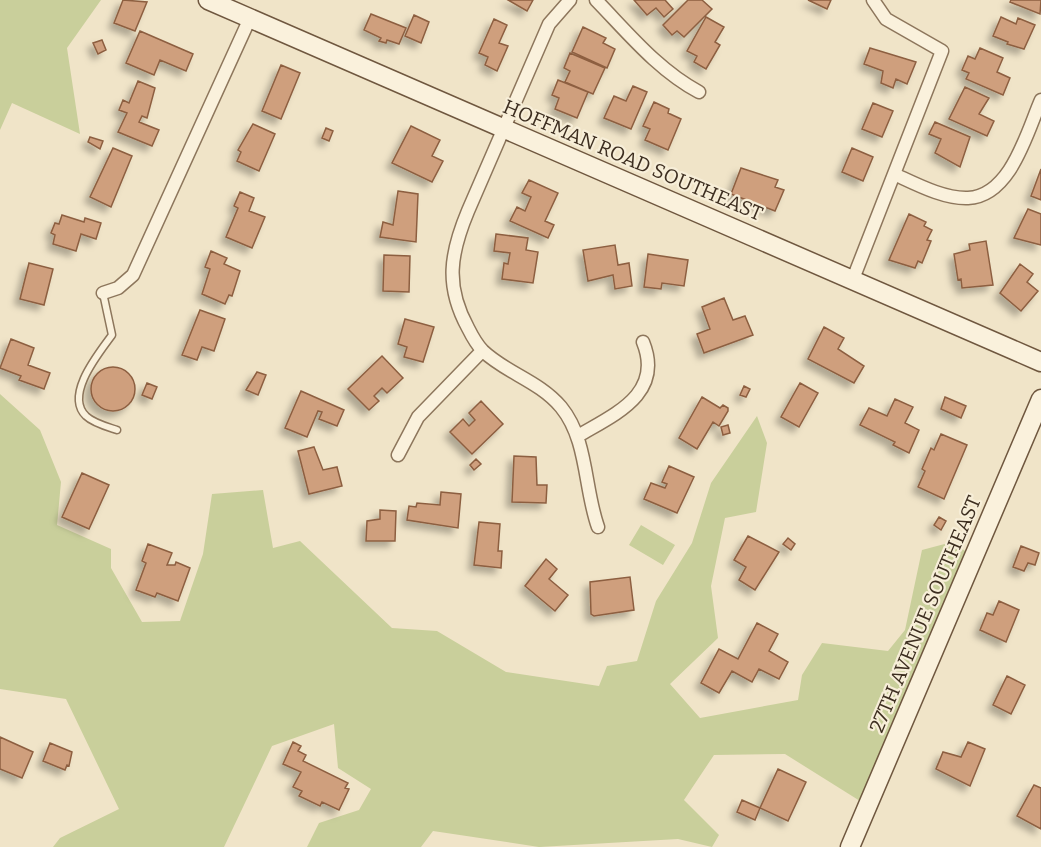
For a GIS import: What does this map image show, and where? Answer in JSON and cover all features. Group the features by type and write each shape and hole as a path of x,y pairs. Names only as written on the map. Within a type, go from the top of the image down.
{"street":[{"name":"HOFFMAN ROAD SOUTHEAST","path":"208,0 1041,362"},
{"path":"570,0 549,24 457,237 452,268 452,286 456,306 482,351 545,391 561,407 578,436 589,502 598,527"},
{"path":"596,0 656,61 681,82 699,92"},
{"path":"853,279 942,51 886,19 873,0"},
{"path":"103,293 118,288 133,275 250,18"},
{"path":"894,174 933,191 968,198 993,190 1009,170 1041,100"},
{"path":"578,436 628,407 647,378 647,354 643,342"},
{"path":"398,455 418,417 482,351"},
{"name":"27TH AVENUE SOUTHEAST","path":"850,847 1041,399"}],"lane":[{"path":"103,293 112,335 88,367 81,388 81,406 87,417 117,430"}],"green space":[{"path":"0,0 101,0 67,48 80,134 12,103 0,130"},
{"path":"0,394 40,430 61,482 57,525 111,549 111,568 142,622 180,621 203,554 212,494 263,490 273,548 300,541 392,628 437,631 506,672 599,686 607,666 637,661 656,601 692,543 711,483 757,416 767,443 756,512 725,518 711,586 718,638 670,684 700,718 798,700 802,675 822,643 888,651 905,630 922,550 952,542 974,557 868,806 785,754 714,755 684,800 719,835 712,847 678,839 539,847 433,831 421,847 307,847 319,823 359,810 371,789 338,768 334,724 272,746 224,847 53,847 60,838 119,809 66,699 0,689"},
{"path":"641,525 675,545 663,565 629,545"}],"building":[{"path":"123,0 147,2 135,31 114,23"},
{"path":"508,0 533,0 527,11"},
{"path":"634,0 665,0 673,9 664,17 656,8 647,15"},
{"path":"688,0 702,0 712,9 684,37 677,31 672,35 663,25"},
{"path":"808,0 831,0 827,9"},
{"path":"1011,0 1041,0 1040,14 1010,2"},
{"path":"371,14 406,28 399,44 387,40 386,43 379,41 381,38 364,30"},
{"path":"414,15 429,22 421,43 405,36"},
{"path":"706,17 724,27 715,42 720,45 706,69 694,62 697,56 687,51"},
{"path":"1001,17 1016,24 1018,18 1035,25 1024,49 1007,44 1008,42 993,36"},
{"path":"494,19 507,25 499,43 508,46 497,71 485,65 488,57 479,53"},
{"path":"583,27 606,38 603,43 615,49 607,68 572,52"},
{"path":"140,31 193,54 186,71 160,60 154,75 126,63"},
{"path":"102,40 106,50 98,54 93,43"},
{"path":"870,48 916,62 907,84 896,79 893,88 881,83 883,71 864,64"},
{"path":"980,48 1003,58 997,72 1010,78 1003,95 966,79 969,73 962,70 968,56 975,59"},
{"path":"570,53 605,68 593,94 565,82 570,71 564,68"},
{"path":"281,65 300,73 281,119 262,111"},
{"path":"558,80 588,92 577,118 555,109 559,98 552,95"},
{"path":"138,81 155,88 147,118 142,116 139,122 159,130 152,146 118,132 127,113 119,110 123,100 129,103"},
{"path":"633,86 647,92 631,129 604,118 614,96 626,101"},
{"path":"965,87 989,98 979,114 994,121 987,136 949,119"},
{"path":"654,102 669,109 668,113 681,119 668,150 645,140 650,129 643,126"},
{"path":"873,103 893,111 882,137 862,129"},
{"path":"935,122 970,137 960,167 935,153 941,139 929,134"},
{"path":"253,124 275,134 259,171 237,161 241,152 238,150"},
{"path":"411,126 440,140 432,156 443,161 432,182 392,163"},
{"path":"326,128 333,131 329,141 322,138"},
{"path":"90,137 103,141 100,149 88,142"},
{"path":"113,148 132,156 111,207 90,197"},
{"path":"852,148 873,157 863,181 842,172"},
{"path":"741,168 778,180 775,187 784,190 775,211 731,194"},
{"path":"1041,169 1041,200 1031,196"},
{"path":"529,180 558,193 545,221 554,225 548,238 510,221 517,207 525,211 531,197 522,193"},
{"path":"398,191 418,194 416,242 380,237 383,222 393,225"},
{"path":"240,192 254,198 249,211 265,217 252,248 226,237 238,208 234,206"},
{"path":"1028,209 1041,214 1041,245 1014,238"},
{"path":"909,214 926,222 924,226 932,230 927,240 931,241 922,263 918,261 915,268 889,260"},
{"path":"62,215 84,222 85,218 101,223 96,239 81,234 76,251 53,244 55,235 51,233 55,223 59,224"},
{"path":"496,234 528,238 526,250 538,252 533,283 502,279 504,263 508,264 510,253 494,251"},
{"path":"986,241 993,285 962,288 961,279 958,280 954,254 970,250 969,244"},
{"path":"615,245 618,265 629,263 632,286 615,289 613,275 588,281 583,250"},
{"path":"211,251 227,258 224,264 240,271 232,296 229,295 225,304 202,294 210,269 205,267"},
{"path":"648,254 688,260 684,286 662,283 661,289 644,287"},
{"path":"384,255 410,256 409,292 383,291"},
{"path":"29,263 53,269 44,305 20,299"},
{"path":"1020,264 1033,274 1027,282 1038,291 1021,311 1000,293"},
{"path":"724,298 733,320 745,316 753,335 704,353 697,334 710,329 702,307"},
{"path":"200,310 225,319 214,351 202,347 197,360 182,355"},
{"path":"405,319 434,327 423,362 404,357 407,347 398,344"},
{"path":"824,327 844,338 838,349 864,366 854,383 808,359"},
{"path":"11,339 34,348 28,365 50,373 44,389 19,380 21,376 0,368"},
{"path":"382,356 403,378 387,393 382,388 374,396 379,401 369,410 348,389"},
{"path":"113,367 122,368 129,373 134,380 134,398 129,405 122,410 113,411 104,410 97,405 92,398 91,389 92,380 97,373 104,368"},
{"path":"257,372 266,375 258,395 246,390"},
{"path":"147,383 157,387 152,399 142,395"},
{"path":"800,383 818,393 799,427 781,417"},
{"path":"744,386 750,389 746,397 740,395"},
{"path":"301,391 344,410 337,426 319,419 322,412 318,411 307,437 285,428"},
{"path":"702,397 720,408 723,405 728,408 728,411 719,426 713,422 697,449 679,438"},
{"path":"945,397 966,406 961,418 941,409"},
{"path":"895,399 913,407 905,423 919,430 909,453 893,445 895,442 860,425 869,408 887,416"},
{"path":"481,401 503,424 472,454 450,432 463,419 469,426 475,420 469,413"},
{"path":"728,425 730,433 723,435 721,427"},
{"path":"941,434 967,445 944,499 918,487 925,471 922,469 931,448 934,450"},
{"path":"314,447 323,470 337,467 342,486 309,494 298,451"},
{"path":"514,456 536,457 537,485 547,485 546,503 512,502"},
{"path":"476,459 481,464 474,470 470,465"},
{"path":"669,466 694,477 677,513 644,499 651,483 665,488 667,484 662,482"},
{"path":"82,473 109,485 89,529 62,517"},
{"path":"441,492 461,494 458,528 407,520 409,506 416,507 417,503 440,505"},
{"path":"380,510 396,511 395,541 366,541 367,521 380,519"},
{"path":"939,517 946,521 941,530 934,525"},
{"path":"479,522 500,524 498,551 502,551 501,568 474,565"},
{"path":"748,536 779,552 755,590 739,580 746,567 734,560"},
{"path":"788,538 795,544 791,550 783,544"},
{"path":"148,544 172,553 167,565 175,565 176,562 190,568 178,601 157,593 155,597 136,590 146,563 142,561"},
{"path":"1021,546 1039,553 1035,565 1028,563 1024,571 1013,567"},
{"path":"546,559 557,569 549,579 568,595 555,611 525,586"},
{"path":"630,577 634,610 594,616 591,614 590,582"},
{"path":"999,601 1019,610 1006,642 980,630 987,613 993,615"},
{"path":"757,623 778,634 769,651 788,662 779,679 759,669 752,682 732,671 719,693 701,683 719,649 738,659"},
{"path":"1007,676 1025,685 1011,714 993,705"},
{"path":"0,737 33,752 22,778 0,769"},
{"path":"293,742 301,746 298,751 306,755 303,761 348,783 345,788 349,789 339,810 322,802 320,806 299,796 302,791 293,787 301,772 283,764"},
{"path":"968,742 985,749 970,786 936,769 943,752 961,757"},
{"path":"50,743 72,752 69,766 67,765 65,770 43,761"},
{"path":"778,769 806,782 788,821 760,808"},
{"path":"1034,785 1041,788 1041,829 1017,816"},
{"path":"742,800 760,808 755,820 737,812"}]}
